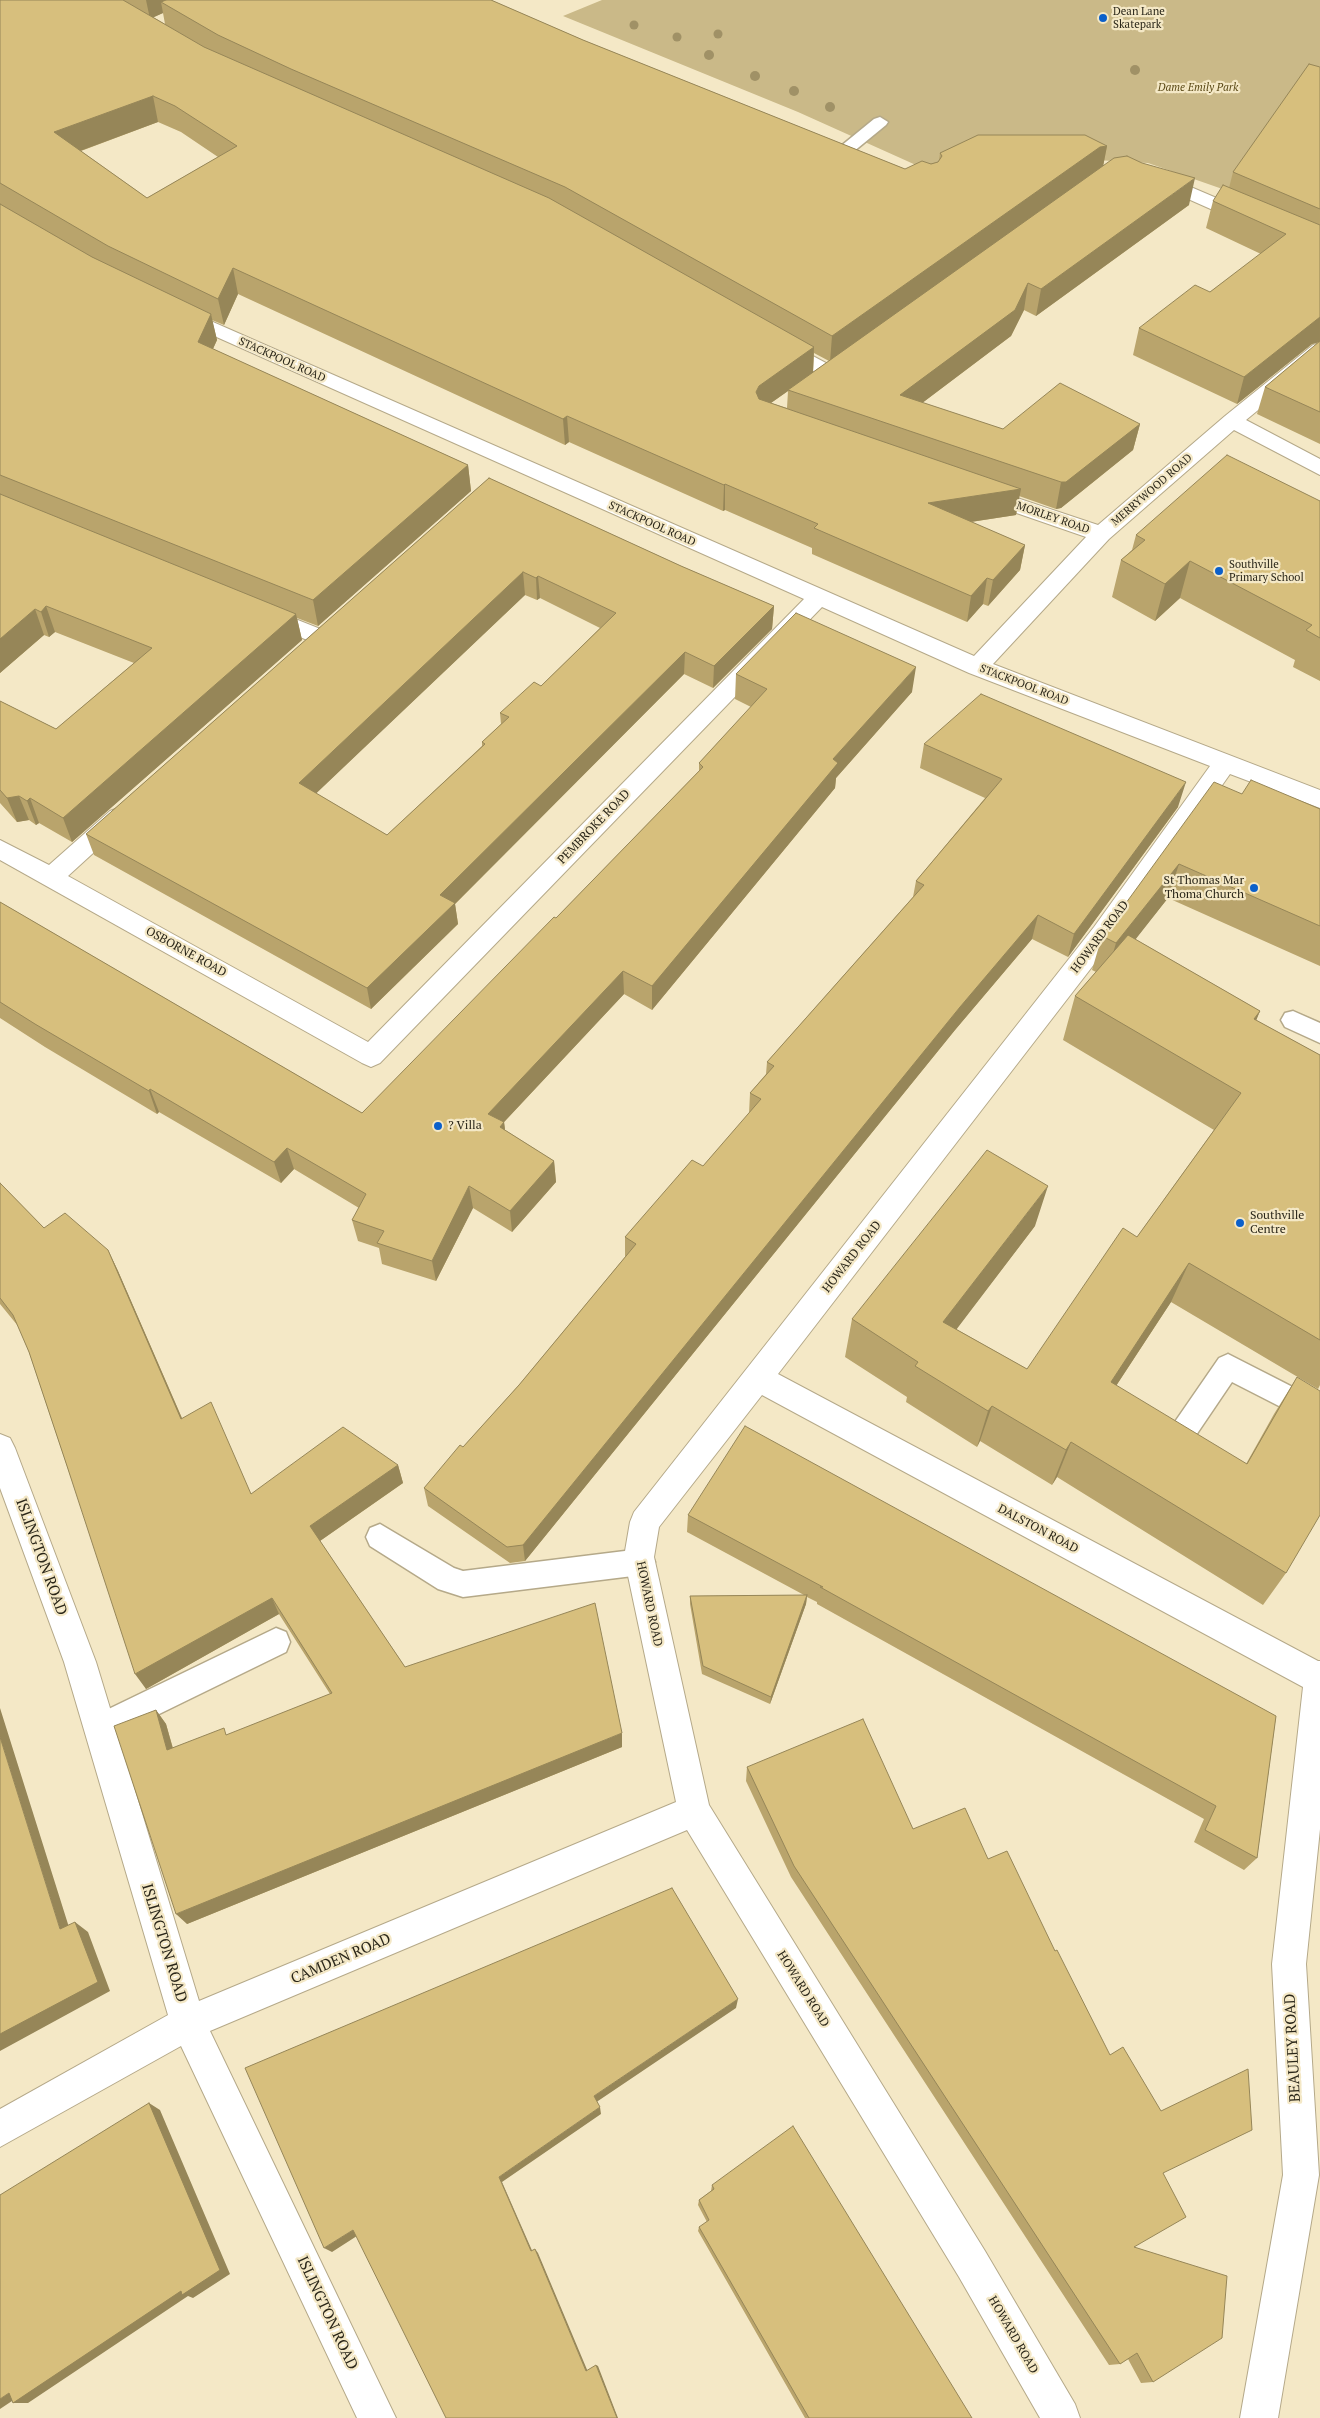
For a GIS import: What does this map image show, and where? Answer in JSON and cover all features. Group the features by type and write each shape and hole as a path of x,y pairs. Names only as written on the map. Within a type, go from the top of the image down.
{"street":[{"path":"828,141 865,156"},
{"path":"1144,176 1153,177 1267,226"},
{"name":"STACKPOOL ROAD","path":"161,304 510,470 818,598 977,667 1226,761 1320,799"},
{"path":"766,336 832,374"},
{"name":"MERRYWOOD ROAD","path":"977,667 1101,534 1232,421 1320,349"},
{"path":"815,385 848,363"},
{"path":"1232,421 1320,468"},
{"name":"MORLEY ROAD","path":"963,487 1101,534"},
{"name":"PEMBROKE ROAD","path":"371,1056 818,598"},
{"path":"247,608 320,637"},
{"name":"HOWARD ROAD","path":"1061,2418 972,2264 694,1811 639,1557 644,1522 1103,934 1226,761"},
{"path":"52,876 134,803"},
{"name":"OSBORNE ROAD","path":"0,849 52,876 371,1056"},
{"name":"DALSTON ROAD","path":"758,1378 1319,1677"},
{"name":"ISLINGTON ROAD","path":"0,1448 80,1662 188,2023 377,2418"},
{"name":"BEAULEY ROAD","path":"1259,2418 1301,2175 1289,1964 1319,1677"},
{"name":"CAMDEN ROAD","path":"0,2129 188,2023 694,1811"}],"lane":[{"path":"847,148 880,122"},
{"path":"1293,1020 1320,1034"},
{"path":"1179,1438 1228,1366 1320,1415"},
{"path":"380,1537 448,1580 463,1584 641,1562"},
{"path":"100,1728 276,1642"}],"green space":[{"name":"Dame Emily Park","path":"602,0 1320,0 1320,66 1231,192 1148,163 1096,160 927,170 798,112 563,16"}],"building":[{"path":"0,0 123,0 204,47 549,198 814,347 759,386 756,392 759,399 1021,489 928,503 1025,545 993,580 987,578 971,596 814,528 818,524 567,416 563,419 233,268 218,299 108,246 0,183","holes":["153,96 175,106 237,146 147,198 54,132"]},
{"path":"166,0 491,0 583,40 905,169 922,161 931,164 938,162 942,156 940,153 978,135 1085,135 1107,146 1100,147 832,336 565,187 291,69 218,35 161,2"},
{"path":"1309,64 1320,67 1320,209 1233,172"},
{"path":"1127,156 1142,163 1195,178 1041,289 1028,283 1015,310 900,395 1003,429 1060,383 1140,424 1066,482 1061,482 788,390 1114,158"},
{"path":"1223,185 1320,225 1320,317 1244,377 1139,328 1195,285 1210,292 1286,234 1213,201"},
{"path":"0,204 92,257 211,314 198,342 468,465 313,600 0,475"},
{"path":"1320,341 1320,412 1265,387"},
{"path":"1227,455 1320,501 1320,638 1306,630 1312,625 1190,561 1165,584 1121,560 1145,540 1136,535"},
{"path":"489,478 681,566 774,606 714,666 685,652 440,895 455,903 367,988 86,834","holes":["523,572 536,578 538,576 616,613 541,686 534,682 500,713 509,717 482,742 485,744 387,835 299,783"]},
{"path":"0,494 296,614 63,818 30,798 27,801 19,796 7,798 0,790 0,701 56,729 152,648 46,606 41,612 35,609 0,639"},
{"path":"796,613 916,667 833,759 838,763 652,986 623,971 488,1114 504,1122 500,1127 554,1161 510,1211 469,1186 432,1261 377,1243 384,1231 352,1220 366,1194 287,1148 274,1162 150,1089 149,1091 0,1002 0,902 362,1113 703,767 699,763 767,689 736,674"},
{"path":"981,694 1186,782 1074,934 1038,915 960,1007 523,1545 507,1547 424,1488 460,1445 463,1447 519,1385 636,1244 625,1237 692,1160 703,1166 761,1099 750,1093 774,1066 767,1062 924,885 916,881 1002,779 924,744"},
{"path":"1251,780 1320,809 1320,926 1179,864 1116,943 1102,936 1214,782 1242,794"},
{"path":"1128,935 1260,1011 1254,1019 1320,1055 1320,1340 1189,1263 1111,1382 1247,1464 1297,1377 1320,1391 1320,1515 1286,1573 1071,1442 1066,1450 992,1406 988,1411 915,1366 918,1362 852,1319 987,1150 1048,1186 943,1322 1027,1369 1123,1228 1137,1237 1241,1093 1075,996"},
{"path":"0,1183 44,1228 65,1213 108,1250 181,1419 211,1402 251,1494 343,1427 398,1465 310,1526 405,1667 595,1603 622,1733 176,1914 114,1726 156,1710 167,1750 224,1728 226,1735 332,1693 272,1598 135,1674 29,1352 13,1315 0,1298"},
{"path":"745,1426 1276,1716 1257,1858 1205,1830 1216,1806 820,1587 823,1587 688,1515"},
{"path":"807,1595 771,1697 703,1666 690,1596"},
{"path":"863,1719 913,1829 965,1808 988,1859 1007,1851 1055,1951 1057,1950 1110,2055 1123,2047 1161,2111 1248,2069 1252,2130 1163,2173 1186,2217 1134,2247 1227,2276 1222,2338 1153,2382 1137,2353 1120,2364 794,1866 747,1767"},
{"path":"0,1737 60,1929 75,1922 98,1982 0,2034"},
{"path":"672,1888 738,1999 594,2096 600,2107 499,2177 531,2251 535,2249 586,2371 596,2365 617,2418 446,2418 353,2230 324,2248 245,2068"},
{"path":"149,2103 220,2270 182,2295 181,2291 13,2403 9,2393 0,2399 0,2195"},
{"path":"793,2126 972,2418 809,2418 699,2227 709,2220 699,2200 714,2189 712,2185"}],"place":[{"name":"Dean Lane Skatepark","path":"1103,18"},
{"name":"Southville Primary School","path":"1219,571"},
{"name":"St Thomas Mar Thoma Church","path":"1254,888"},
{"name":"? Villa","path":"438,1126"},
{"name":"Southville Centre","path":"1240,1223"}]}
